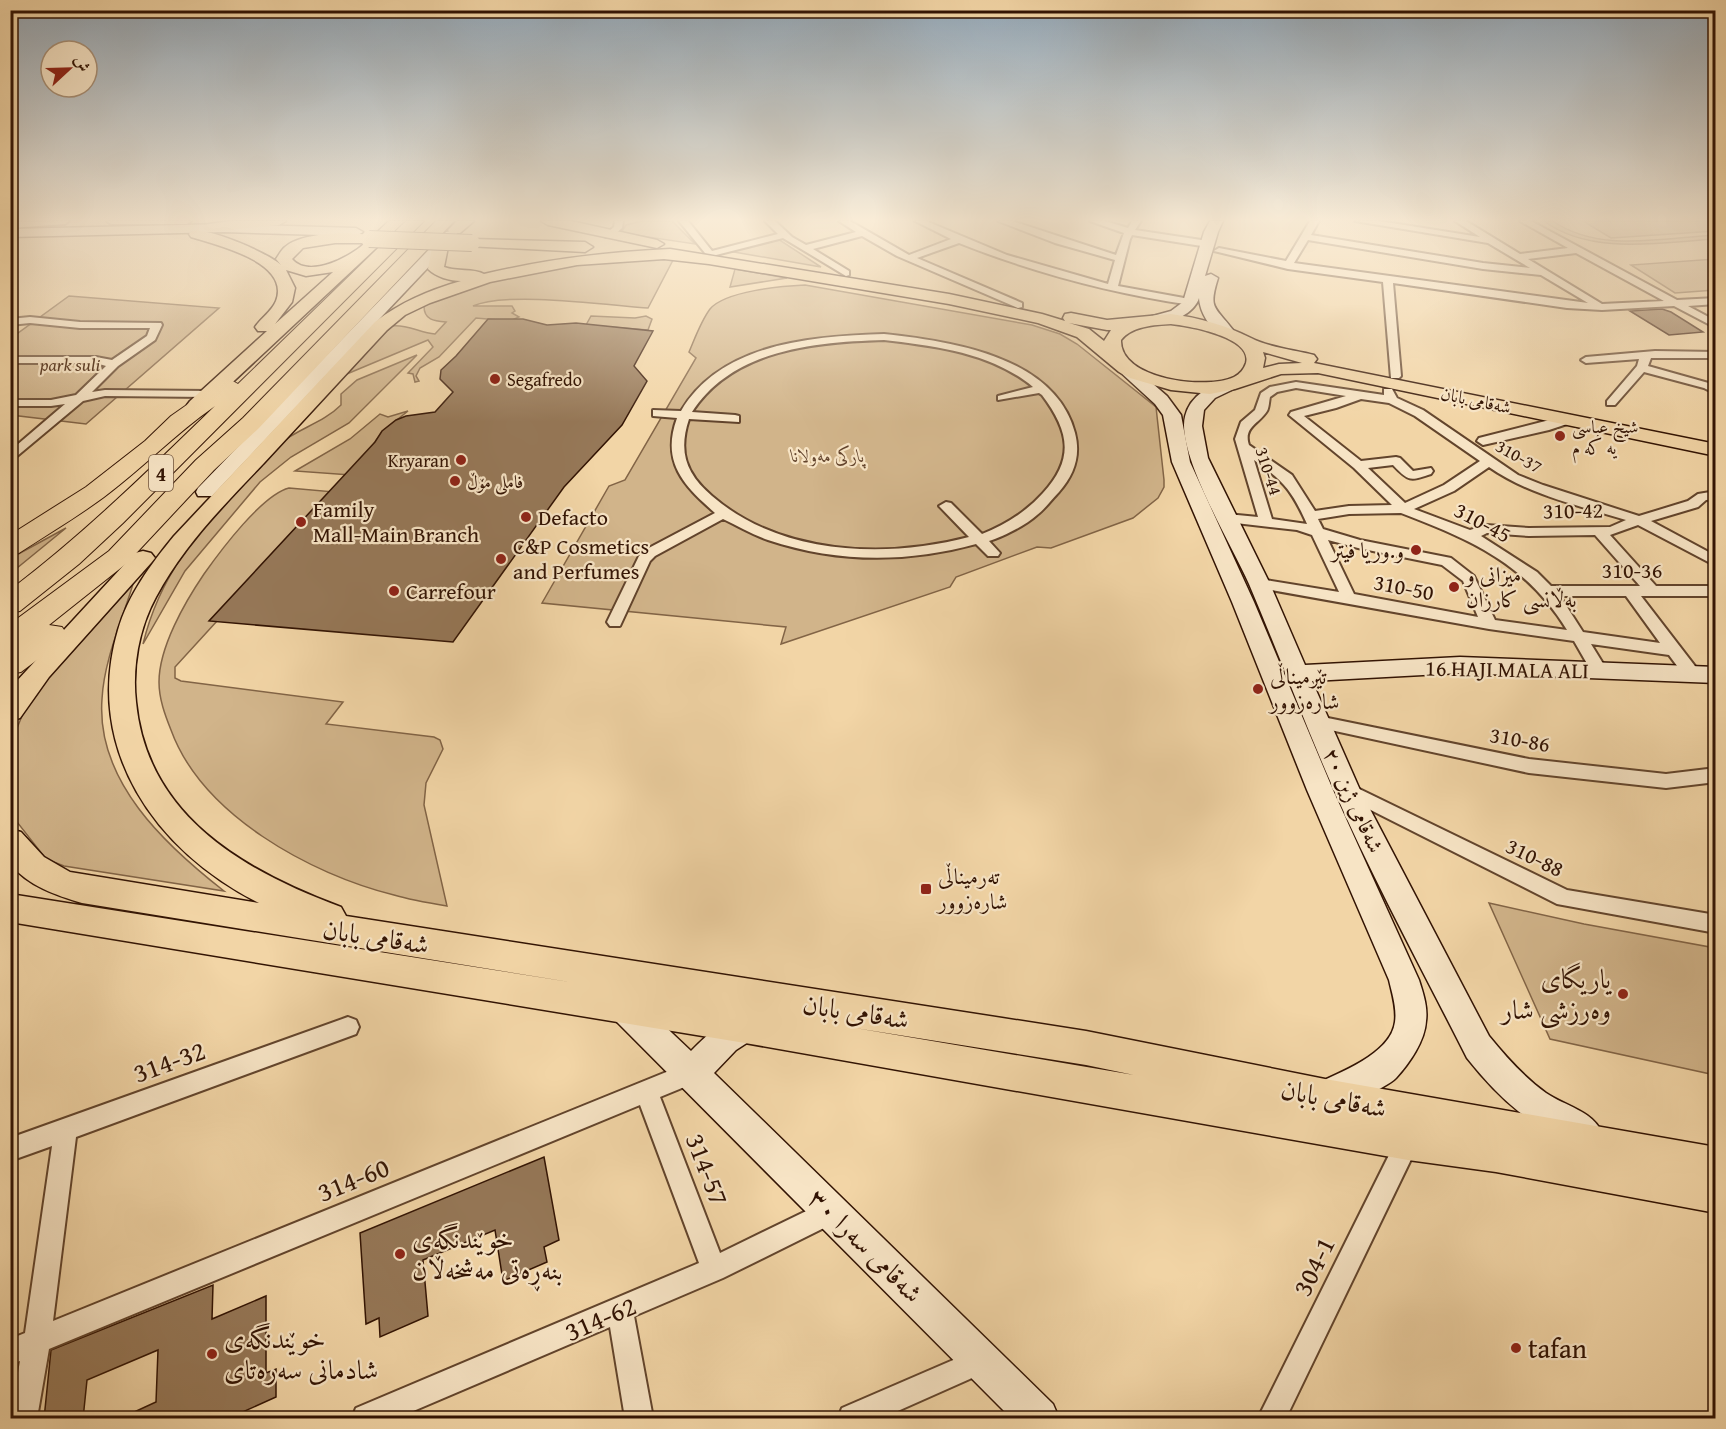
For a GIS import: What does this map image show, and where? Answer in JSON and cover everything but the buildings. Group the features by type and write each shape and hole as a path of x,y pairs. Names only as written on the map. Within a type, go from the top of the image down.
{"highway":[{"name":"4","path":"10,604 70,558 114,518 349,288"},
{"name":"4","path":"10,639 118,557 205,465 251,423 329,342 387,288"},
{"path":"329,342 398,291"},
{"path":"10,547 95,492 153,446 179,421 303,333"},
{"path":"10,664 96,600 143,558 205,492 251,423"},
{"path":"10,582 38,562 99,510 153,446"}],"main road":[{"path":"229,376 285,301 287,288"},
{"path":"179,421 229,376 318,288"},
{"path":"401,288 354,346 158,572 130,634 122,673 120,698 127,742 142,777 171,818 214,860 246,881 284,900 409,941"},
{"path":"205,492 354,346 386,320 425,299 457,288"},
{"name":"شەقامی بابان","path":"884,288 950,299 1062,324 1083,333 1125,368 1169,385 1203,388 1235,383 1269,371 1298,367 1329,370 1389,378 1716,438"},
{"name":"شەقامی بابان","path":"925,288 1107,325 1145,321 1190,321 1225,330 1245,342 1291,356 1716,450"},
{"path":"1125,368 1113,351 1112,342 1117,334 1145,321 1176,314 1191,302 1197,288"},
{"path":"1207,288 1205,303 1207,311 1225,330"},
{"path":"1235,383 1248,376 1255,368 1256,359 1253,351 1245,342"},
{"name":"شەقامی ژین ٢٠","path":"1125,368 1161,400 1172,416 1181,462 1239,593 1320,790 1404,980 1410,1004 1411,1022 1405,1040 1383,1068 1324,1097"},
{"name":"شەقامی ژین ٢٠","path":"1235,383 1200,401 1195,410 1193,426 1198,458 1258,584 1347,790 1478,1047 1502,1077 1553,1117 1599,1139 1638,1153"},
{"path":"10,711 24,689 55,652 105,602 143,558"},
{"name":"16 HAJI MALA ALI","path":"1298,674 1460,665 1716,675"},
{"name":"شەقامی بابان","path":"10,841 22,859 33,868 62,884 409,941 466,965 1086,1048 1324,1097 1716,1166"},
{"path":"1363,888 1395,888"},
{"path":"10,908 466,965 624,1008 745,1026 1408,1141 1496,1153 1716,1193"},
{"name":"شەقامی سەرا ٣٠","path":"624,1008 1039,1419"},
{"path":"692,1073 707,1054 745,1026"}],"street":[{"path":"978,288 1018,305"},
{"path":"1108,288 1191,302"},
{"path":"1388,288 1389,378 1392,400"},
{"path":"1433,288 1490,296 1602,307 1716,301"},
{"path":"1570,288 1602,307"},
{"path":"1650,288 1716,325"},
{"path":"10,322 30,320 80,325 157,325 151,338 114,364 78,399 13,453"},
{"path":"849,338 919,340 953,346 985,356 1013,369 1041,389 1056,404 1068,424 1072,446 1068,469 1056,491 1034,512 1003,530 978,539 924,552 881,555 837,553 795,545 766,536 722,514 702,499 687,479 678,459 677,438 684,415 693,401 708,386 751,360 792,347 849,338"},
{"path":"1586,360 1644,361 1694,355 1716,355"},
{"path":"1694,355 1716,368"},
{"path":"10,360 96,360 114,364"},
{"path":"1644,361 1653,372 1694,382 1716,391"},
{"path":"1611,403 1644,361"},
{"path":"1694,382 1716,377"},
{"name":"310-44","path":"1266,521 1241,445 1242,430 1259,415 1265,395 1274,389 1304,386 1392,400"},
{"path":"1002,398 1041,389"},
{"path":"10,403 51,403 105,393 209,393"},
{"path":"1360,395 1332,406 1295,415 1358,465 1403,509"},
{"name":"310-37","path":"1392,400 1419,413 1526,484 1639,520 1716,562"},
{"path":"657,413 735,419"},
{"path":"1482,441 1545,427 1569,419"},
{"path":"1241,445 1287,478 1304,503 1349,598"},
{"path":"1358,465 1396,461 1411,476 1427,471"},
{"path":"1310,516 1349,510 1403,509 1449,488 1489,461"},
{"name":"310-42","path":"1470,535 1486,529 1529,532 1612,531 1639,520 1693,504 1702,496 1716,495"},
{"path":"946,506 993,553"},
{"name":"310-45","path":"1403,509 1470,535 1520,566 1549,591 1599,670"},
{"path":"615,622 644,559 650,553 722,514"},
{"path":"1227,518 1266,521 1316,530 1342,540 1436,558 1450,564 1471,583 1489,624"},
{"path":"1599,531 1651,590"},
{"path":"1695,549 1716,547"},
{"name":"310-50","path":"1258,584 1489,624 1674,650"},
{"name":"310-36","path":"1549,591 1716,591"},
{"path":"1630,591 1692,674"},
{"name":"310-86","path":"1318,722 1529,766 1666,781 1716,775"},
{"name":"310-88","path":"1347,790 1564,898 1716,924"},
{"name":"314-32","path":"10,1150 348,1028"},
{"name":"314-60","path":"10,1352 692,1073"},
{"name":"314-57","path":"646,1091 714,1269"},
{"path":"23,1419 37,1342 66,1128"},
{"name":"304-1","path":"1272,1419 1408,1141"},
{"name":"314-62","path":"366,1419 714,1269 831,1211"},
{"path":"620,1310 639,1419"},
{"path":"856,1418 982,1361"}],"green space":[{"path":"471,288 659,288 648,308 532,299 488,302 473,306 512,306 515,311 512,313 519,317 510,321 476,318 439,357 420,368 416,376 419,381 415,382 413,374 408,373 433,347 428,340 342,376 392,326 403,326 435,334 446,322 428,317 424,306"},
{"name":"پارکی مەولانا","path":"769,288 820,288 1032,325 1060,334 1077,344 1156,407 1164,487 1158,498 1133,518 1051,548 1037,547 956,577 950,587 781,644 786,627 542,603 609,486 625,480 696,358 689,352 710,309 728,298"},
{"path":"1667,288 1715,288 1715,290 1675,293"},
{"name":"park suli","path":"69,296 219,308 86,424 11,415 10,339"},
{"path":"591,316 635,318 646,316 652,319 648,330 586,325"},
{"path":"417,355 349,423 291,457 260,482 185,571 143,644 159,596 182,556 211,519 270,453 287,438 334,411 341,405 341,394 357,380"},
{"path":"408,411 383,431 351,475 295,471 350,439 380,414 388,417"},
{"path":"289,488 335,492 175,667 175,678 181,681 343,702 326,724 434,737 440,740 443,749 426,783 424,805 447,906 407,898 362,885 295,856 263,836 233,814 207,789 186,761 169,724 160,695 160,668 168,640 181,611 204,574 243,525 267,501"},
{"path":"66,528 11,573 11,558"},
{"path":"133,584 103,684 103,729 110,757 122,784 158,832 224,891 64,866 46,859 17,822 11,801 11,750 13,738 26,706 41,686"},
{"name":"یاریگای وەرزشی شار","path":"1489,903 1584,924 1715,948 1715,1075 1550,1039"}],"place":[{"name":"Segafredo","path":"495,379"},
{"name":"شیخ عباسی یه که م","path":"1560,436"},
{"name":"Kryaran","path":"461,460"},
{"name":"فاملی مۆڵ","path":"455,481"},
{"name":"Defacto","path":"526,517"},
{"name":"Family Mall-Main Branch","path":"301,522"},
{"name":"و.وريا فيتر","path":"1416,550"},
{"name":"C&P Cosmetics and Perfumes","path":"501,559"},
{"name":"میزانی و بەڵانسی کارزان","path":"1454,587"},
{"name":"Carrefour","path":"394,591"},
{"name":"تێرمیناڵی شارەزوور","path":"1258,689"},
{"name":"تەرمیناڵی شارەزوور","path":"926,889"},
{"name":"یاریگای وەرزشی شار","path":"1623,994"},
{"name":"خوێندنگەی بنەڕەتی مەشخەڵان","path":"400,1254"},
{"name":"tafan","path":"1516,1348"},
{"name":"خوێندنگەی شادمانی سەرەتای","path":"212,1354"}]}
